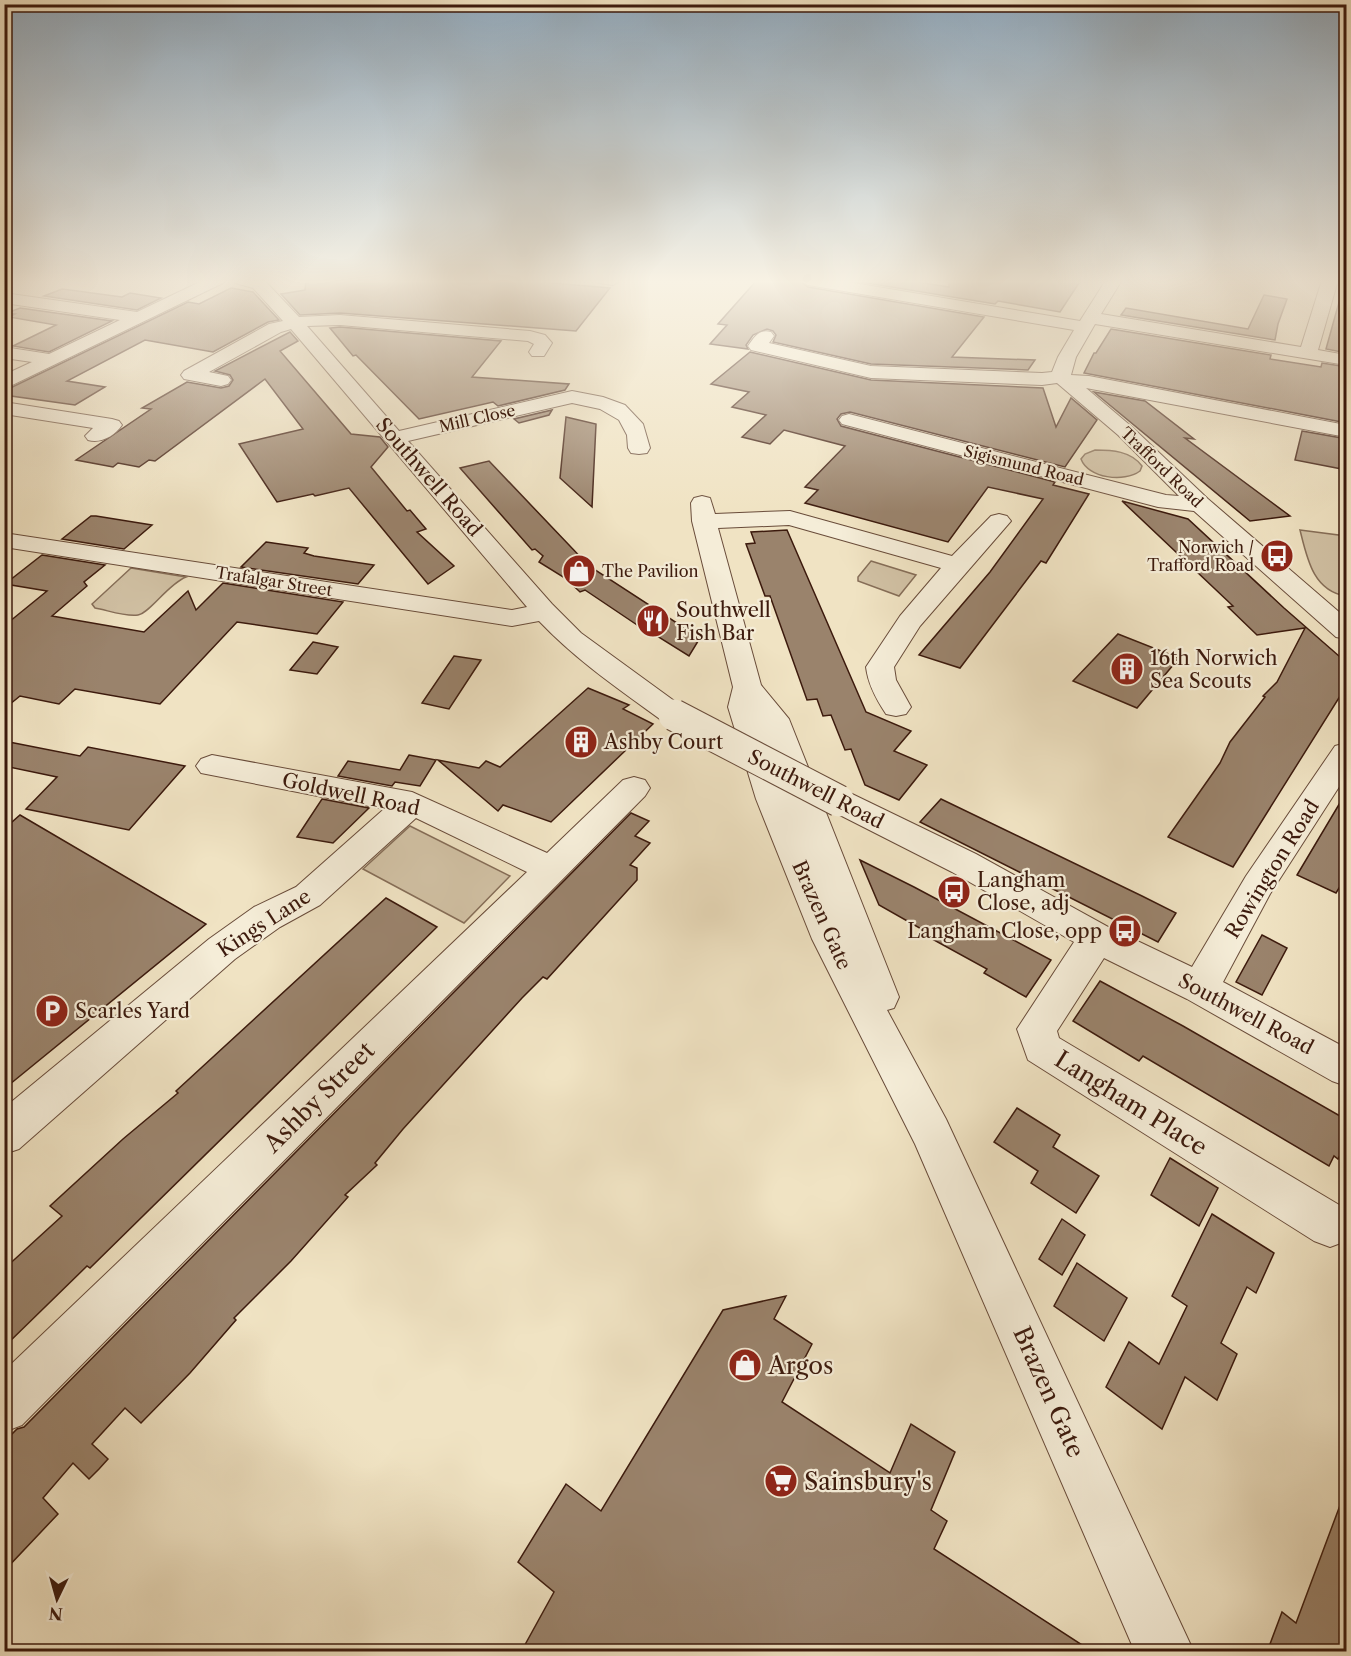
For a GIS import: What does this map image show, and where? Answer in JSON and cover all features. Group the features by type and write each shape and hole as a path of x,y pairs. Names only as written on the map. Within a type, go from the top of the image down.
{"street":[{"path":"35,357 51,360"},
{"path":"4,383 57,357"},
{"path":"221,380 191,375 222,357"},
{"name":"Southwell Road","path":"325,357 543,610 571,639 674,715 964,863 1097,938 1200,988 1347,1068"},
{"path":"811,357 871,372 1064,379 1089,382 1347,431"},
{"path":"1064,379 1060,369 1067,357"},
{"path":"1329,357 1347,360"},
{"name":"Trafford Road","path":"1064,379 1125,431 1200,504 1347,631"},
{"name":"Mill Close","path":"394,438 572,397 614,407 628,416 638,432 639,448"},
{"path":"4,408 112,425"},
{"name":"Sigismund Road","path":"849,420 1166,502 1200,504"},
{"name":"Brazen Gate","path":"957,565 790,518 703,512 747,687 774,719 931,1133 1165,1652"},
{"path":"896,707 882,680 880,667 909,622 999,520"},
{"name":"Trafalgar Street","path":"4,540 512,618 529,616 543,610"},
{"name":"Rowington Road","path":"1200,988 1258,885 1347,753"},
{"name":"Goldwell Road","path":"212,766 412,803 550,869"},
{"name":"Ashby Street","path":"4,1407 634,789"},
{"name":"Kings Lane","path":"4,1135 222,949 267,917 308,896 412,803"},
{"name":"Langham Place","path":"1097,938 1037,1029 1042,1048 1330,1225"}],"shaded area":[{"path":"1095,450 1127,454 1142,466 1140,471 1125,477 1107,477 1091,471 1081,459 1085,454"},
{"path":"1300,530 1346,536 1346,596 1326,588 1313,572"},
{"path":"871,561 916,575 899,596 858,581 858,577"},
{"path":"131,568 186,577 138,615 95,608 92,604"},
{"path":"410,826 510,876 464,923 363,869"}],"building":[{"path":"74,357 112,357 67,381 105,387 75,405 4,395 4,391"},
{"path":"241,357 285,357 351,434 380,437 388,447 371,467 407,511 410,510 426,529 417,532 454,566 428,584 349,488 277,502 239,444 303,429 265,379 155,461 149,460 139,467 118,463 113,467 76,460 151,409 142,408 187,382 221,388 229,386 233,380 230,375 215,371"},
{"path":"358,357 488,357 472,377 569,384 565,390 498,406 493,402 419,419"},
{"path":"744,357 773,357 871,380 1043,388 1056,427 1071,398 1097,420 1065,467 850,412 841,414 837,419 841,426 1055,482 1053,485 1089,494 1046,563 1041,561 960,668 919,655 990,572 1043,499 988,487 948,542 805,503 818,490 805,487 845,446 784,430 770,444 742,437 766,415 732,407 749,392 711,384"},
{"path":"841,357 1035,360 1028,370 871,364"},
{"path":"1092,357 1270,357 1321,367 1322,363 1347,367 1347,423 1084,373"},
{"path":"1094,392 1145,401 1194,439 1185,438 1290,516 1250,521"},
{"path":"552,410 549,415 519,423 514,419"},
{"path":"566,417 596,424 592,507 560,478"},
{"path":"1302,431 1347,439 1347,470 1295,460"},
{"path":"489,461 589,566 700,638 689,656 654,634 652,635 585,590 580,592 565,578 539,562 543,556 535,549 532,550 460,468"},
{"path":"1122,501 1188,519 1347,663 1347,685 1233,867 1168,837 1220,763 1230,742 1265,697 1263,696 1277,682 1305,628 1257,635 1228,607 1233,606"},
{"path":"91,516 152,525 124,549 62,539"},
{"path":"787,530 866,712 911,731 894,751 927,765 899,800 865,785 851,749 845,750 831,715 823,716 817,699 807,700 770,596 765,596 746,544 755,543 751,532"},
{"path":"266,542 308,548 304,553 314,556 374,565 358,584 241,567"},
{"path":"42,555 105,565 84,582 87,586 52,616 144,632 188,591 196,610 223,583 343,602 317,634 237,622 160,704 75,689 59,704 20,696 4,709 4,626 47,591 5,584"},
{"name":"16th Norwich Sea Scouts","path":"1118,634 1179,658 1137,708 1073,681"},
{"path":"313,642 338,647 317,674 290,670"},
{"path":"454,656 481,660 449,709 422,703"},
{"name":"Ashby Court","path":"588,688 629,705 623,709 653,724 551,822 503,805 498,811 438,760 479,768 486,761 500,767"},
{"path":"4,741 80,756 88,747 185,766 129,830 26,809 57,777 4,766"},
{"path":"409,755 436,760 420,786 395,782 392,786 338,776 348,761 400,770"},
{"path":"1347,791 1347,892 1339,888 1336,893 1297,875"},
{"path":"322,799 369,808 333,843 297,837"},
{"path":"941,799 1176,913 1158,942 920,822"},
{"path":"631,813 649,821 635,836 650,843 630,865 637,868 637,880 547,979 543,977 522,998 403,1129 375,1163 377,1165 345,1195 348,1197 291,1261 234,1318 236,1320 190,1373 141,1423 125,1408 92,1444 108,1459 99,1469 89,1479 73,1463 43,1498 58,1514 4,1571 4,1442 17,1429 24,1427"},
{"name":"Scarles Yard","path":"20,815 206,924 4,1089 4,829"},
{"path":"860,860 1051,960 1026,997 984,973 987,969 923,934 925,931 879,905"},
{"path":"386,898 437,927 90,1268 87,1266 4,1347 4,1269 62,1216 50,1206 123,1139 178,1093 176,1091"},
{"path":"1262,935 1287,948 1262,995 1236,982"},
{"path":"1100,981 1347,1120 1347,1141 1338,1159 1334,1156 1329,1166 1143,1056 1139,1061 1073,1021"},
{"path":"1017,1108 1060,1135 1053,1147 1099,1176 1076,1213 1031,1183 1038,1171 994,1142"},
{"path":"1170,1158 1218,1188 1199,1226 1151,1195"},
{"path":"1212,1214 1274,1253 1256,1293 1247,1287 1221,1343 1237,1354 1217,1400 1185,1377 1162,1429 1106,1387 1129,1342 1159,1364 1187,1306 1172,1296"},
{"path":"1062,1219 1085,1235 1062,1275 1039,1259"},
{"path":"1077,1263 1127,1298 1104,1341 1054,1306"},
{"name":"Sainsbury's","path":"786,1296 774,1319 812,1344 782,1402 890,1473 911,1424 955,1452 931,1510 947,1521 934,1549 1093,1652 521,1652 554,1592 518,1562 566,1484 601,1511 723,1310"},
{"path":"1345,1492 1347,1652 1267,1652 1282,1612 1296,1623"}],"place":[{"name":"Norwich / Trafford Road","path":"1277,556"},
{"name":"The Pavilion","path":"579,571"},
{"name":"Southwell Fish Bar","path":"653,621"},
{"name":"16th Norwich Sea Scouts","path":"1127,669"},
{"name":"Ashby Court","path":"581,742"},
{"name":"Langham Close, adj","path":"954,892"},
{"name":"Langham Close, opp","path":"1125,931"},
{"name":"Scarles Yard","path":"52,1011"},
{"name":"Argos","path":"745,1365"},
{"name":"Sainsbury's","path":"781,1481"}]}
